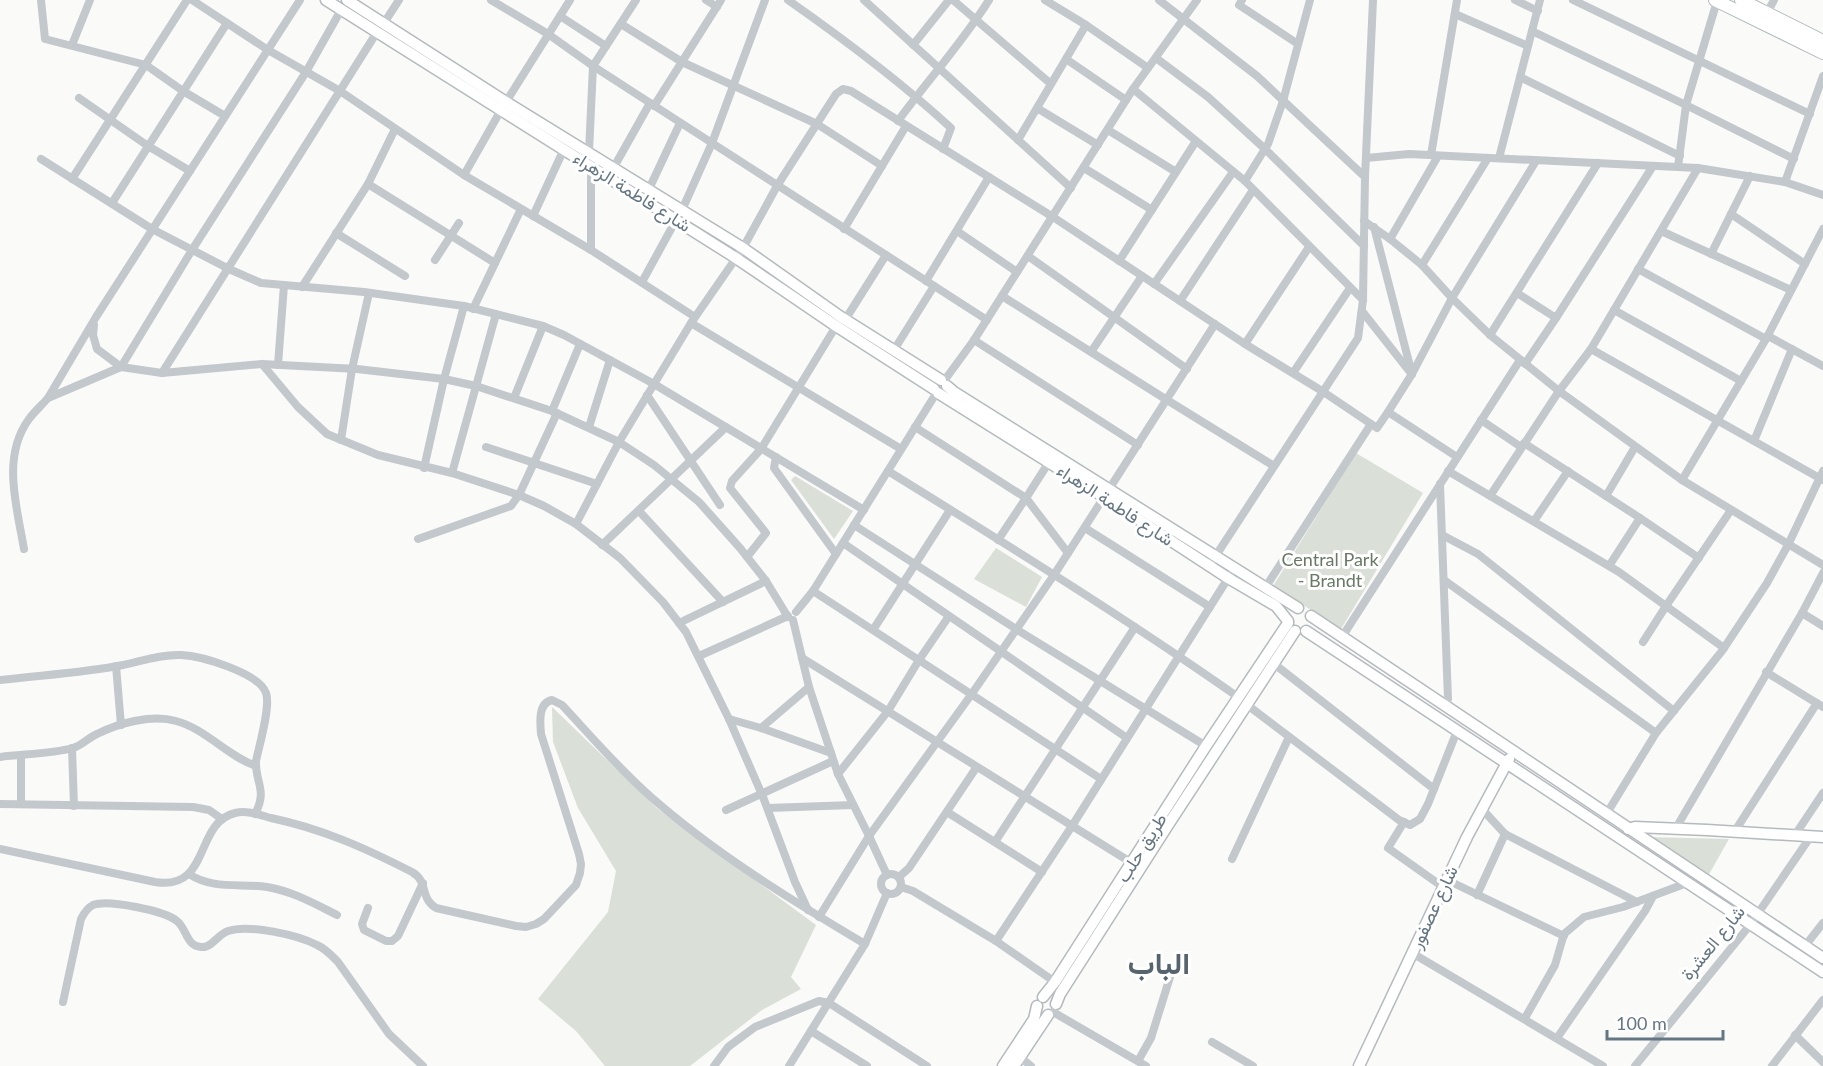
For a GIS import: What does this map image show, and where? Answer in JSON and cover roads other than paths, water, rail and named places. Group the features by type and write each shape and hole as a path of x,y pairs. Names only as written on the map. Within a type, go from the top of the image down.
{"highway":[{"path":"1741,0 1823,41"},
{"path":"1716,1 1823,53"}],"main road":[{"name":"شارع فاطمة الزهراء","path":"326,0 344,5 376,25 504,106 564,150 742,248 840,321 894,350 940,387 954,392 1231,573 1276,606 1294,626 1457,730 1823,972"},
{"name":"شارع فاطمة الزهراء","path":"504,106 590,152 649,189 736,258 840,321 1049,462 1107,493"},
{"name":"شارع فاطمة الزهراء","path":"1231,573 1306,610 1311,616 1342,637 1823,958"},
{"path":"1242,700 1273,663 1294,626 1290,614 1298,608"},
{"path":"1017,1062 1052,1010 1242,700 1294,626 1312,623 1311,616"},
{"name":"طريق حلب","path":"1003,1066 1034,1018 1040,1001 1055,982 1206,746 1242,700"},
{"name":"شارع عصفور","path":"1359,1066 1445,884 1513,751"},
{"path":"1614,834 1635,827 1823,837"},
{"path":"1051,998 1052,1010 1041,1013 1040,1001 1051,998"}],"street":[{"path":"41,0 45,39 146,64 183,91 225,116"},
{"path":"72,45 90,0"},
{"path":"72,179 187,0"},
{"path":"192,0 268,50 340,92 464,175 642,282 693,320 799,388 901,449"},
{"path":"24,549 13,484 15,449 28,420 48,398 96,317 300,0"},
{"path":"162,373 340,92 376,25 399,0"},
{"path":"491,0 548,34 680,123 987,320"},
{"path":"464,175 570,0"},
{"path":"591,250 590,152 593,66 636,0"},
{"path":"614,167 652,104 719,3 706,0"},
{"path":"642,282 679,215 712,143 765,0"},
{"path":"788,0 916,96 951,128 943,149"},
{"path":"864,0 1071,188"},
{"path":"913,45 951,0 1051,84"},
{"path":"898,121 940,69 989,0"},
{"path":"1046,0 1148,68"},
{"path":"1159,0 1257,76 1365,177"},
{"path":"699,656 791,616 813,591 940,387 987,320 1133,89 1197,0"},
{"path":"1242,0 1239,5 1298,44"},
{"path":"1245,181 1265,149 1283,100 1310,0"},
{"path":"1213,561 1358,338 1363,300 1365,177 1373,0"},
{"path":"1390,239 1434,155 1457,0"},
{"path":"1515,0 1538,11"},
{"path":"1499,158 1540,0"},
{"path":"1573,0 1810,114"},
{"path":"1767,13 1774,0"},
{"path":"1678,167 1686,105 1716,1"},
{"path":"48,398 121,367 192,250 306,72 344,5"},
{"path":"1455,14 1528,46"},
{"path":"560,16 606,46"},
{"path":"112,204 227,23"},
{"path":"621,24 682,62 817,124 882,166"},
{"path":"1018,140 1086,25"},
{"path":"1532,31 1794,159"},
{"path":"1156,58 1208,97 1364,246"},
{"path":"1066,59 1126,100"},
{"path":"1785,182 1823,76"},
{"path":"1520,77 1680,156"},
{"path":"576,524 619,442 693,320 736,258 777,186 836,94 843,89 1053,217 1377,428 1412,374 1452,298 1536,161"},
{"path":"1133,89 1245,181 1363,300"},
{"path":"79,98 148,146 190,171"},
{"path":"1037,108 1098,146"},
{"path":"649,189 680,123"},
{"path":"844,229 906,126"},
{"path":"302,287 368,184 395,129"},
{"path":"1108,129 1176,172"},
{"path":"1119,261 1196,141"},
{"path":"532,216 564,150"},
{"path":"1366,158 1409,154 1698,168 1785,182 1822,193"},
{"path":"1422,265 1488,158"},
{"path":"41,159 152,229 261,283 369,293 468,307 543,326 654,384 864,510"},
{"path":"1490,335 1598,163"},
{"path":"1342,637 1481,420 1556,318 1653,166"},
{"path":"1084,168 1152,210"},
{"path":"1490,496 1559,391 1591,350 1698,168"},
{"path":"1154,284 1233,172"},
{"path":"1711,254 1750,176"},
{"path":"894,350 957,231 989,177"},
{"path":"368,184 495,263"},
{"path":"1180,301 1253,190"},
{"path":"424,468 444,379 468,307 495,263 521,209"},
{"path":"1731,214 1805,264"},
{"path":"1364,221 1422,265 1490,335 1559,391 1682,480 1823,565"},
{"path":"435,260 459,223"},
{"path":"1374,227 1412,374"},
{"path":"1682,480 1767,337 1823,229"},
{"path":"957,231 1017,272"},
{"path":"1661,231 1791,290"},
{"path":"336,233 405,276"},
{"path":"1245,344 1309,247"},
{"path":"747,557 766,533 730,488 732,481 761,448 840,321 886,255"},
{"path":"1028,256 1187,369"},
{"path":"1638,269 1823,366"},
{"path":"1091,352 1142,276"},
{"path":"278,365 284,285"},
{"path":"1293,373 1350,288"},
{"path":"341,440 352,369 369,293"},
{"path":"1517,293 1556,318"},
{"path":"1002,296 1274,466"},
{"path":"1614,310 1741,381"},
{"path":"1362,311 1412,374"},
{"path":"452,473 496,314"},
{"path":"96,317 93,335 97,349 121,367 162,373 262,364 352,369 444,379 476,386 555,412 619,442 654,465 699,502 747,557 791,616 809,687 838,774 887,875"},
{"path":"819,917 870,836 1054,575 1215,324"},
{"path":"514,398 543,326"},
{"path":"974,340 1138,445"},
{"path":"418,539 512,506 535,462 580,344"},
{"path":"1754,441 1792,349"},
{"path":"1591,350 1754,441 1822,476 1767,583 1724,648 1656,734 1607,813"},
{"path":"589,427 610,360"},
{"path":"262,364 298,407 327,434 378,455 452,473 519,495 576,524 620,558 663,602 699,656 762,794 808,910"},
{"path":"647,395 720,505"},
{"path":"1388,412 1457,457"},
{"path":"1481,420 1568,471 1699,558"},
{"path":"1265,588 1371,424"},
{"path":"602,545 726,427"},
{"path":"915,427 1026,498 1068,553"},
{"path":"486,447 597,484"},
{"path":"1606,496 1635,447"},
{"path":"776,458 774,468 836,554"},
{"path":"998,540 1049,462"},
{"path":"888,471 1179,656 1410,825 1419,819 1428,804 1457,730"},
{"path":"1448,471 1609,566 1724,648"},
{"path":"1534,521 1568,471"},
{"path":"1440,483 1448,699 1445,706"},
{"path":"873,630 950,510"},
{"path":"1643,642 1731,510"},
{"path":"639,511 723,602"},
{"path":"1609,566 1640,518"},
{"path":"854,525 1016,629 1206,746"},
{"path":"1085,528 1210,607"},
{"path":"1442,535 1478,554 1674,711"},
{"path":"843,543 1127,738"},
{"path":"996,941 1072,826 1231,573"},
{"path":"1676,828 1823,573"},
{"path":"1444,580 1656,734"},
{"path":"679,623 766,581"},
{"path":"813,591 1101,779"},
{"path":"1802,613 1823,626"},
{"path":"838,774 888,711 949,616"},
{"path":"995,842 1135,627"},
{"path":"0,680 116,666 180,654 206,660 245,674 257,681 266,691 268,703 256,766 261,795 255,814"},
{"path":"802,658 1132,863"},
{"path":"1273,663 1434,789"},
{"path":"116,666 121,725"},
{"path":"1734,831 1820,705 1766,672"},
{"path":"761,728 809,687"},
{"path":"0,849 161,883 178,880 189,874 196,865 213,829 222,819 235,813 255,814 304,825 334,836 416,874 423,883 426,898 436,908 521,927 531,926 540,922 572,890 580,873 581,859 541,734 542,708 546,701 552,700 562,705 616,764 666,811 708,843 808,910 865,944"},
{"path":"0,757 72,748 121,725 152,719 169,719 193,728 238,758 256,766"},
{"path":"729,719 761,728 832,757"},
{"path":"1232,859 1289,736"},
{"path":"72,748 74,806"},
{"path":"21,755 21,804"},
{"path":"726,810 832,757"},
{"path":"899,877 909,868 976,768"},
{"path":"1795,835 1823,793"},
{"path":"0,804 199,808 209,810 222,819"},
{"path":"768,808 853,805"},
{"path":"1482,809 1505,834 1637,902"},
{"path":"947,812 1042,872"},
{"path":"1404,822 1388,848 1445,884 1477,894 1564,936"},
{"path":"1477,894 1505,834"},
{"name":"شارع العشرة","path":"1635,1066 1750,925 1811,836"},
{"path":"189,874 212,884 277,889 308,900 337,915"},
{"path":"893,874 899,877 901,887 897,892 887,893 882,889 881,882 887,875 893,874"},
{"path":"368,908 362,924 364,930 386,941 392,941 398,936 423,883"},
{"path":"1525,1018 1555,965 1564,936 1584,917 1637,902 1687,883"},
{"path":"901,887 913,891 996,941 1055,982"},
{"path":"789,1066 865,944 887,893"},
{"path":"1557,1038 1653,896"},
{"path":"63,1002 81,919 86,910 94,904 119,905 167,916 181,925 192,944 201,947 210,945 221,934 231,930 275,932 307,940 339,962 389,1034 423,1066"},
{"path":"1805,946 1823,923"},
{"path":"1412,953 1603,1066"},
{"path":"1052,1010 1142,1064 1170,977"},
{"path":"1772,1066 1823,1000"},
{"path":"714,1066 728,1047 755,1027 815,1001 829,1003 927,1066"},
{"path":"811,1030 867,1066"},
{"path":"1795,1035 1823,1062"},
{"path":"1212,1042 1253,1066"},
{"path":"1017,1062 1031,1066"}],"district":[{"name":"الباب","path":"1159,964"}],"park label":[{"name":"Central Park - Brandt","path":"1330,570"}]}
